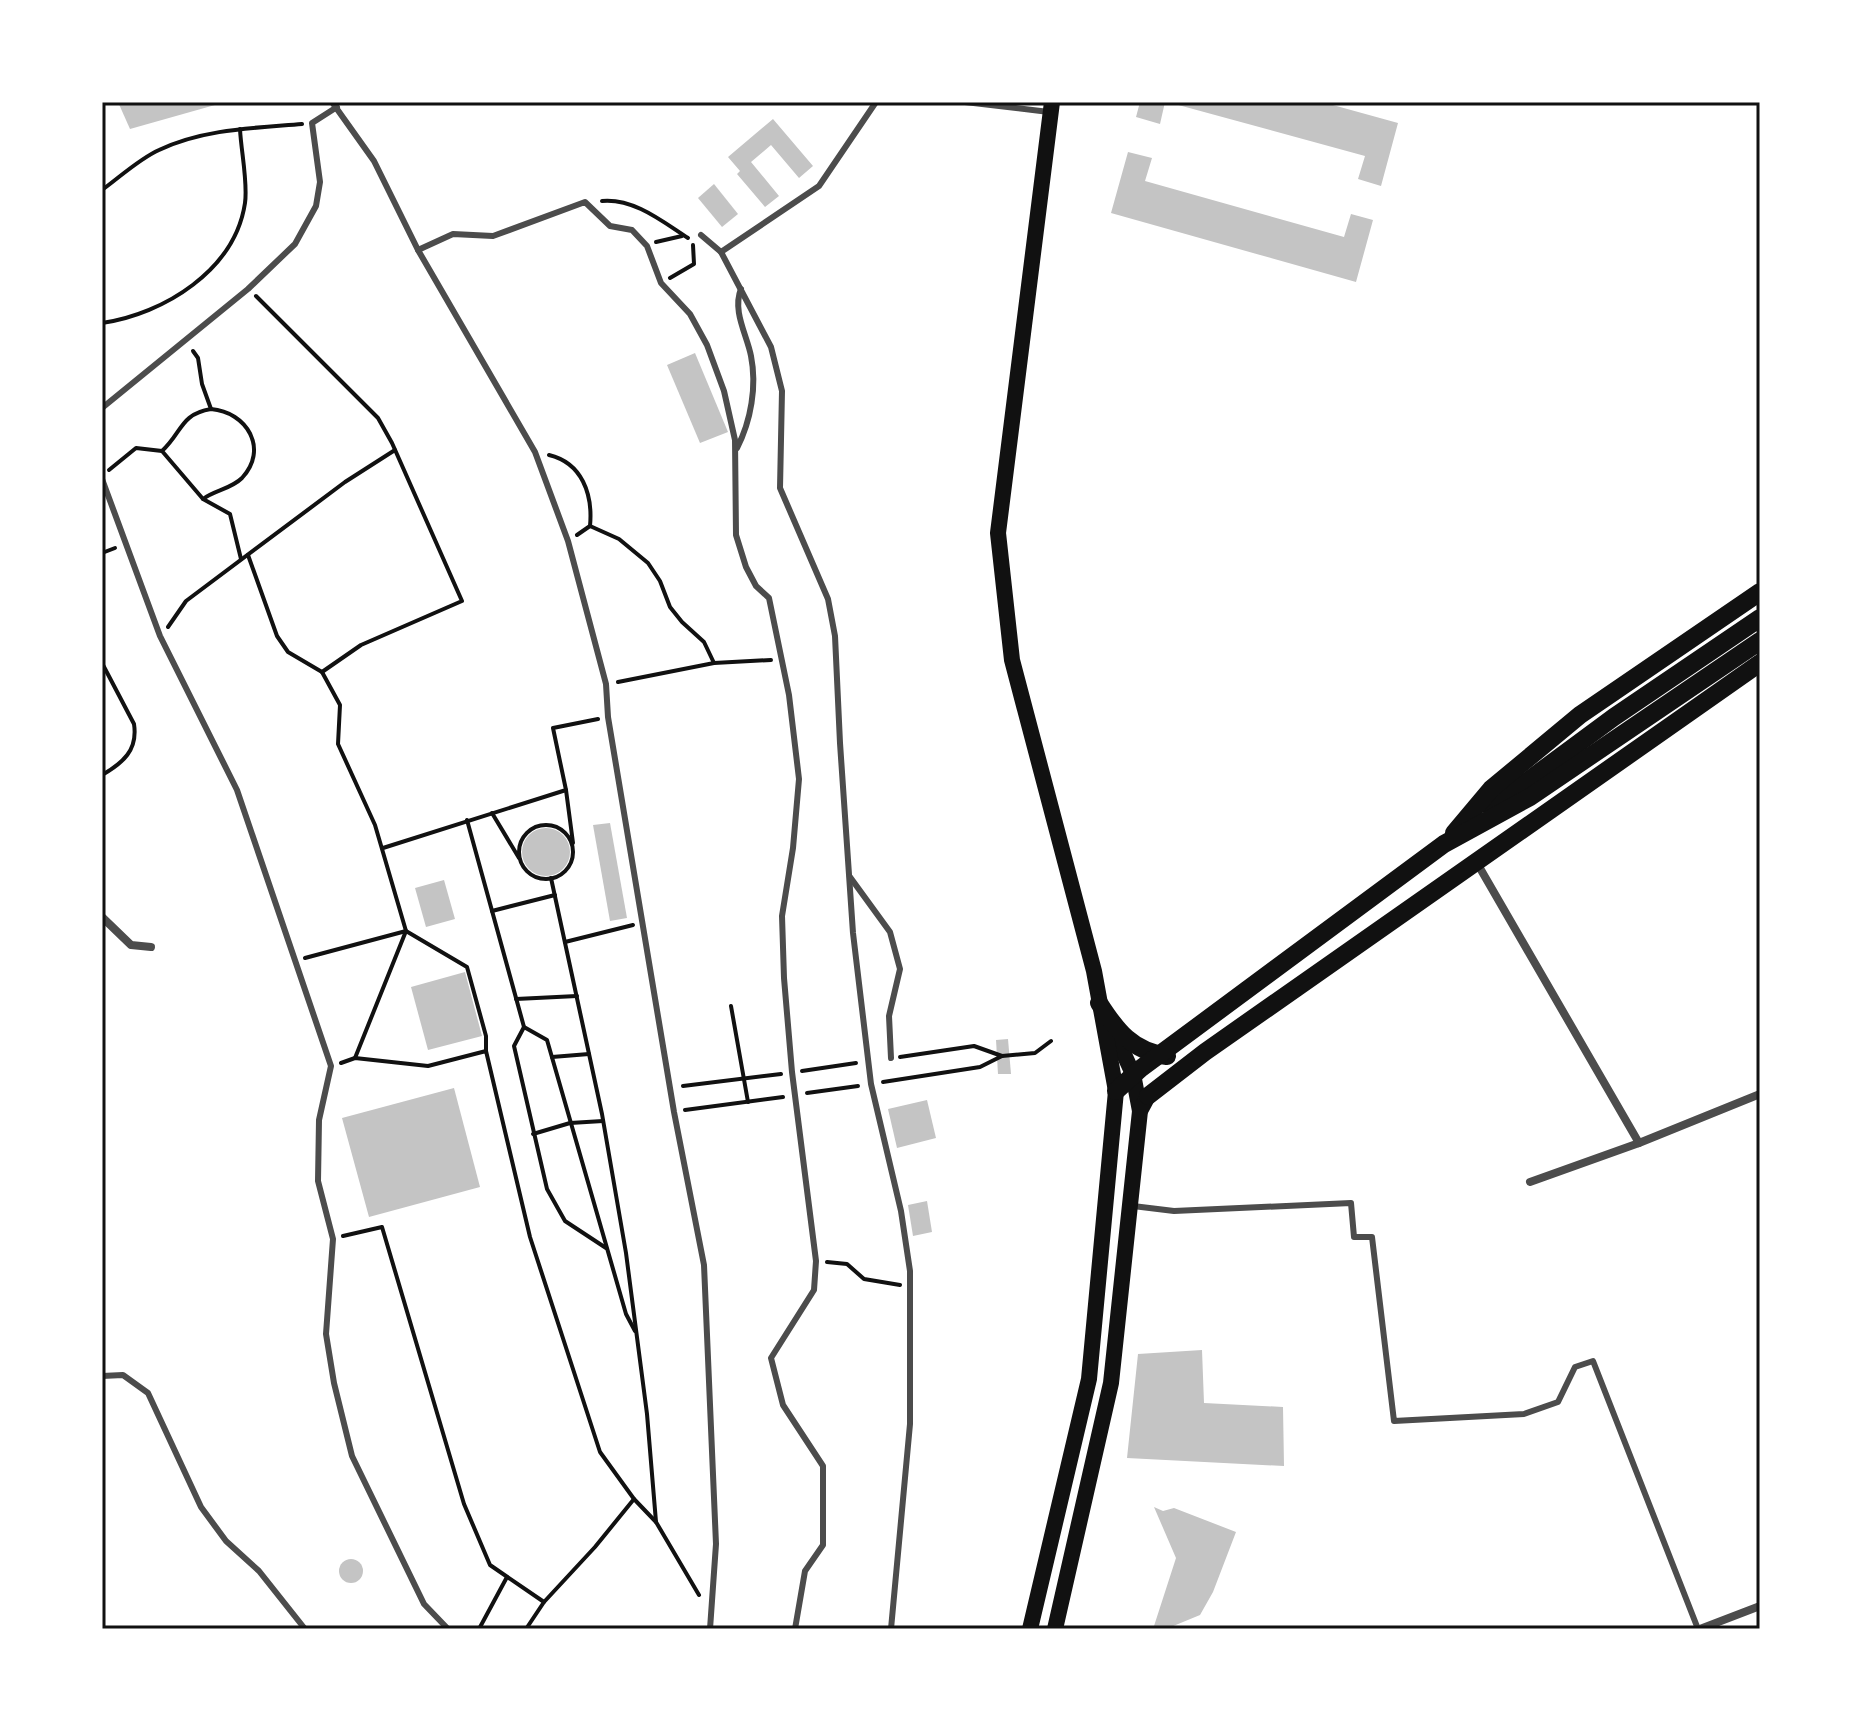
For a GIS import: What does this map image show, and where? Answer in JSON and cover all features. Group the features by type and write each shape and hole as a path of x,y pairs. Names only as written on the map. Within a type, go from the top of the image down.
{"main road":[{"path":"1030,1629 1089,1379 1116,1091 1094,971 1012,660 998,533 1051,107"},
{"path":"1444,844 1491,789 1580,715 1760,592"},
{"path":"1116,1091 1133,1074 1614,717 1760,618"},
{"path":"1444,844 1541,789 1760,641"},
{"path":"1144,1104 1205,1052 1760,663"},
{"path":"1705,704 1760,672"},
{"path":"1705,704 1760,680"},
{"path":"1099,1003 1123,1037 1134,1045 1159,1055 1176,1057 1205,1052"},
{"path":"1055,1629 1111,1383 1144,1104 1099,1003"}],"street":[{"path":"1476,863 1639,1143"},
{"path":"102,917 131,945 151,947"},
{"path":"1530,1182 1639,1143 1760,1094"},
{"path":"1699,1629 1760,1606"}],"lane":[{"path":"721,252 819,186 876,102"},
{"path":"965,102 1051,107"},
{"path":"102,408 248,289 295,244 316,206 320,182 312,123 334,105 374,161 418,250 535,452 568,541 606,684 608,717 674,1112 704,1265 716,1544 710,1629"},
{"path":"418,250 453,234 493,236 585,202 610,226 632,230 647,246 661,283 690,314 707,345 724,391 735,440 736,535 746,567 756,586 769,598 789,695 799,779 793,848 782,916 784,978 792,1072 816,1261 814,1290 771,1358 783,1405 823,1466 823,1545 805,1571 795,1629"},
{"path":"701,235 721,252 771,347 778,367 782,391 780,488 828,599 835,636 853,933 871,1084 901,1211 910,1271 910,1424 891,1629"},
{"path":"735,451 743,436 753,387 752,358 738,308 741,289"},
{"path":"102,477 160,636 237,790 331,1066 319,1120 318,1181 333,1239 326,1334 334,1383 352,1456 424,1604 448,1629"},
{"path":"849,875 890,932 900,969 889,1016 891,1058"},
{"path":"1130,1206 1174,1211 1351,1203 1354,1237 1372,1237 1394,1421 1524,1414 1558,1402 1575,1367 1593,1361 1699,1629"},
{"path":"102,1376 123,1375 148,1393 201,1507 226,1541 259,1571 305,1629"}],"path":[{"path":"102,190 158,150 204,135 312,123"},
{"path":"102,323 146,311 193,287 231,246 245,203 240,129"},
{"path":"585,202 611,200 640,208 692,241 694,264 661,283"},
{"path":"647,246 684,236"},
{"path":"248,289 378,418 462,601 361,645 322,672"},
{"path":"186,341 198,358 202,384 211,409"},
{"path":"162,451 174,440 177,430 191,415 211,409 232,414 241,420 253,448 249,469 234,484 215,490 203,499"},
{"path":"102,477 136,448 162,451 203,499 230,514 241,560"},
{"path":"160,636 186,601 345,482 395,450"},
{"path":"535,452 560,458 578,474 584,483 591,509 590,526"},
{"path":"568,541 590,526"},
{"path":"590,526 619,539 648,563 660,581 670,607 704,642 714,663"},
{"path":"248,555 277,636 288,652 322,672 333,688 340,705 338,744 383,848 406,931 355,1058"},
{"path":"606,684 714,663 782,660"},
{"path":"102,663 104,673 134,724 136,735 130,754 102,775"},
{"path":"492,813 522,864 534,876 559,876 570,864 573,848 566,790 553,728 608,717"},
{"path":"383,848 566,790"},
{"path":"467,820 524,1027 514,1046 547,1189 565,1221 607,1249"},
{"path":"522,864 523,839 528,832 543,825 559,828 573,848"},
{"path":"551,878 603,1121 637,1337 656,1522"},
{"path":"492,911 555,895"},
{"path":"565,942 643,923"},
{"path":"295,960 406,931 467,967 486,1036 486,1051 530,1237 600,1452 634,1499 656,1522 713,1619"},
{"path":"516,999 577,996"},
{"path":"731,1006 748,1103"},
{"path":"524,1027 547,1040 626,1314 637,1337"},
{"path":"674,1112 980,1067 1002,1056 1035,1053 1051,1041"},
{"path":"891,1058 974,1046 1002,1056"},
{"path":"331,1066 355,1058 428,1066 486,1051"},
{"path":"552,1057 589,1054"},
{"path":"671,1088 869,1061"},
{"path":"533,1134 570,1123 603,1121"},
{"path":"333,1239 382,1227 464,1504 490,1565 544,1602"},
{"path":"816,1261 847,1264 864,1279 910,1287"},
{"path":"526,1629 544,1602 634,1499"},
{"path":"479,1629 507,1577"}],"building":[{"path":"118,102 222,102 222,103 130,129"},
{"path":"1140,102 1165,102 1160,124 1136,117"},
{"path":"1322,102 1398,123 1381,186 1358,179 1365,156 1171,103"},
{"path":"773,119 813,166 799,178 771,145 751,162 779,196 765,207 737,174 740,171 728,157"},
{"path":"1128,152 1152,158 1145,181 1344,237 1351,214 1373,220 1356,282 1111,213"},
{"path":"714,184 738,214 722,227 698,198"},
{"path":"695,353 728,432 700,443 667,365"},
{"path":"610,823 627,918 610,921 593,825"},
{"path":"546,828 563,835 570,852 563,869 546,876 529,869 522,852 529,835"},
{"path":"444,880 455,919 426,927 415,888"},
{"path":"465,972 482,1036 428,1050 411,987"},
{"path":"1008,1039 1011,1074 998,1074 996,1040"},
{"path":"454,1088 480,1187 369,1217 342,1118"},
{"path":"927,1100 936,1138 897,1148 888,1109"},
{"path":"927,1201 932,1232 913,1236 908,1205"},
{"path":"1202,1350 1204,1403 1283,1407 1284,1466 1127,1458 1138,1354"},
{"path":"1154,1507 1163,1511 1174,1508 1236,1532 1213,1592 1200,1615 1166,1629 1154,1626 1176,1558"},
{"path":"346,1559 356,1559 363,1566 363,1576 356,1583 346,1583 339,1576 339,1566"}]}
